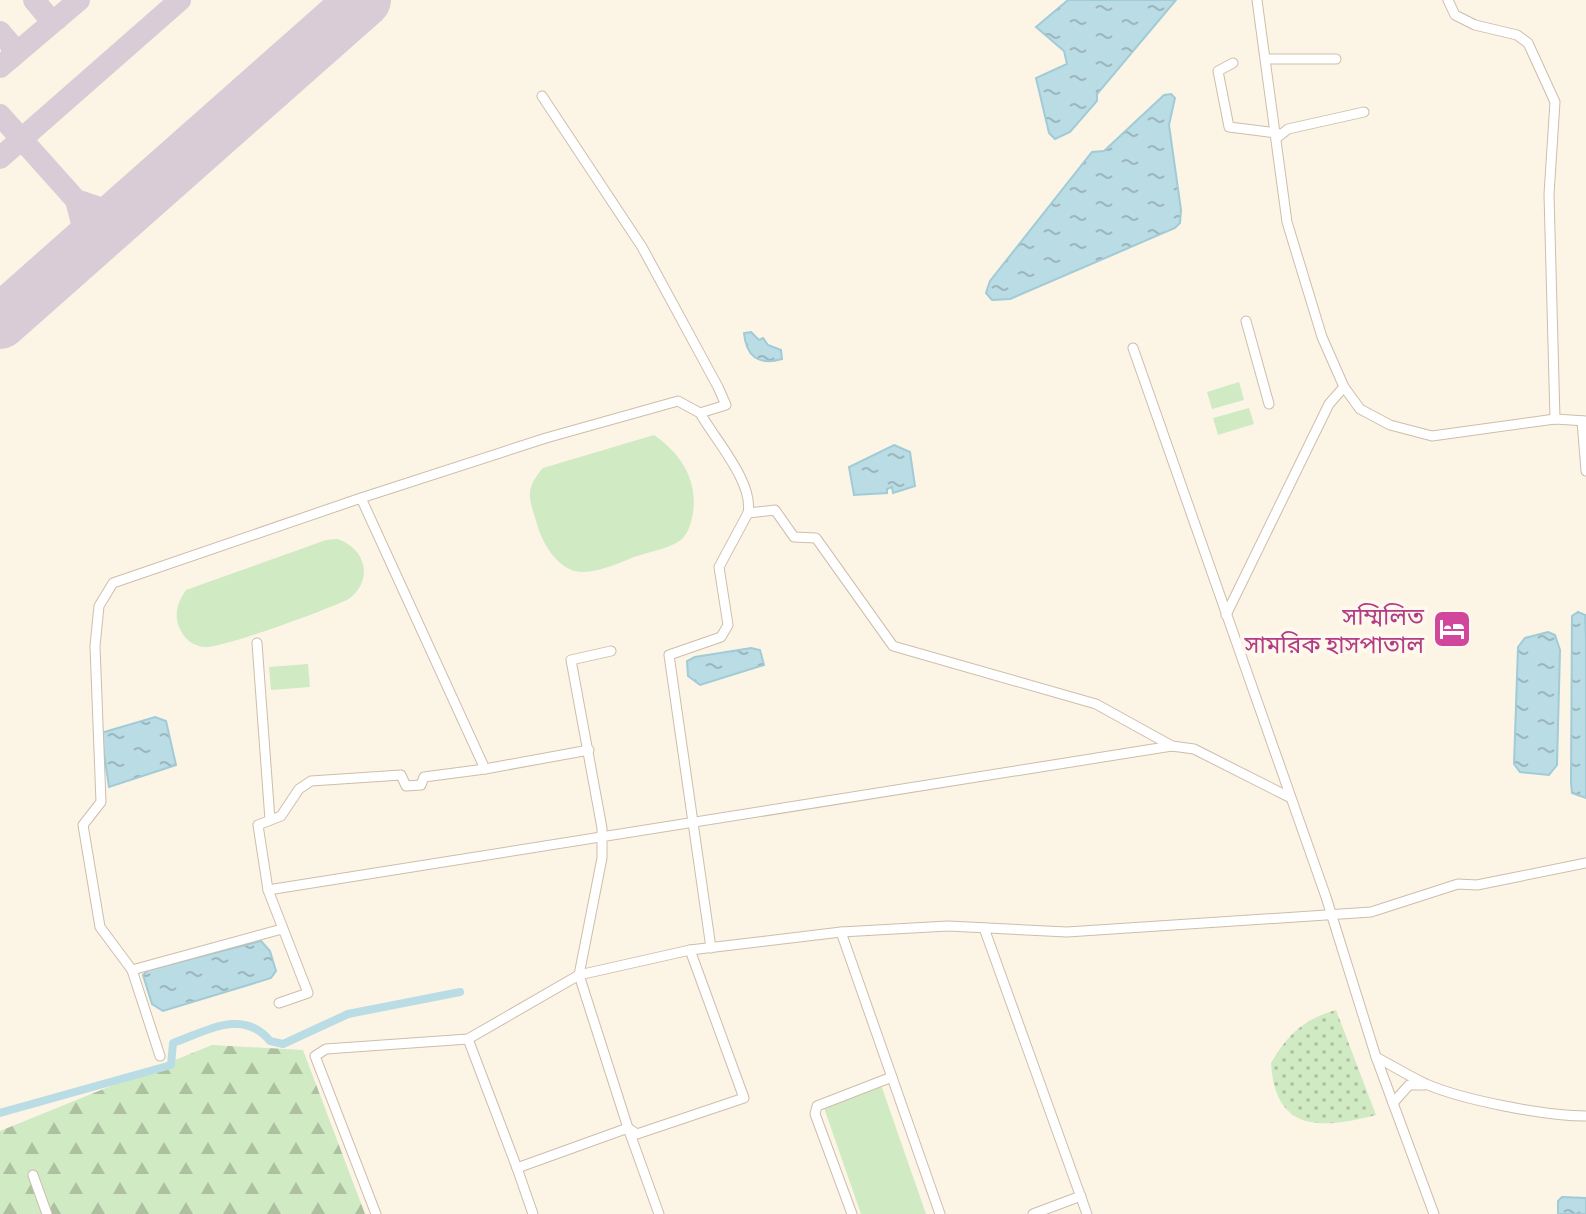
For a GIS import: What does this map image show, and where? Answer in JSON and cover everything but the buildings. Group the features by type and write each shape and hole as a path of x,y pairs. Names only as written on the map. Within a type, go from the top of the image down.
{"street":[{"path":"1257,0 1287,222 1322,337 1344,387 1360,409 1390,425 1432,436 1555,419 1584,421 1586,471"},
{"path":"1448,0 1455,15 1475,25 1517,35 1528,43 1555,102 1549,194 1555,419"},
{"path":"1266,59 1336,59"},
{"path":"1233,63 1218,71 1229,127 1277,135 1288,129 1364,112"},
{"path":"542,96 642,247 718,387 726,405 700,413"},
{"path":"1246,321 1269,404"},
{"path":"1133,348 1331,912 1376,1057 1434,1214"},
{"path":"1226,615 1329,404 1344,387"},
{"path":"160,1056 132,970 100,927 83,825 101,802 95,646 99,606 113,583 546,438 678,401 700,413 745,483 751,500 748,513 719,567 728,625 721,637 669,655 711,948"},
{"path":"361,498 485,769"},
{"path":"748,513 775,510 794,537 816,538 893,646 1096,704 1172,746"},
{"path":"257,643 270,820"},
{"path":"611,651 571,660 602,828 602,858 579,975 659,1214"},
{"path":"268,890 1172,746 1194,749 1289,797"},
{"path":"279,1003 308,993 268,890 258,825 281,816 299,789 311,781 401,775 406,786 421,785 424,777 589,750"},
{"path":"376,1214 315,1056 326,1049 468,1039 579,975 690,950 841,932 948,926 1067,932 1210,925 1331,912 1371,912 1458,884 1477,885 1586,863"},
{"path":"984,928 1087,1214"},
{"path":"132,970 282,929"},
{"path":"841,932 940,1214"},
{"path":"628,1128 637,1134 744,1098 690,950"},
{"path":"468,1039 533,1214"},
{"path":"1376,1057 1428,1085"},
{"path":"852,1214 815,1114 817,1106 892,1077"},
{"path":"1393,1103 1409,1085 1428,1085 1565,1116 1586,1116"},
{"path":"517,1168 628,1128"},
{"path":"33,1175 47,1214"},
{"path":"1033,1214 1081,1196"}],"green space":[{"path":"1239,382 1244,400 1212,409 1207,392"},
{"path":"1249,408 1254,424 1218,435 1213,418"},
{"path":"654,435 672,450 690,478 694,501 686,534 671,546 586,572 572,570 558,561 539,531 530,501 533,482 543,468"},
{"path":"337,539 355,550 363,565 362,583 349,599 216,646 198,646 183,634 177,615 178,605 186,590 326,540"},
{"path":"308,664 310,687 271,690 269,667"},
{"path":"1336,1010 1376,1115 1337,1123 1304,1120 1291,1114 1281,1103 1274,1086 1271,1063 1283,1044 1298,1029"},
{"path":"212,1045 303,1050 365,1214 0,1214 0,1131"},
{"path":"881,1085 926,1214 861,1214 823,1105"}],"water":[{"path":"1068,0 1176,0 1097,94 1097,101 1070,132 1055,139 1049,133 1036,78 1067,64 1064,51 1036,27"},
{"path":"1171,94 1175,98 1169,125 1181,210 1180,223 1175,228 1010,299 992,300 986,293 990,281 1092,152 1104,151 1164,95"},
{"path":"751,332 759,340 763,338 768,345 781,350 782,359 766,361 755,357 745,341 744,333"},
{"path":"894,445 910,452 915,486 893,493 892,487 887,489 887,493 854,495 849,467"},
{"path":"1578,612 1585,615 1586,798 1572,793 1571,783 1572,616"},
{"path":"1548,632 1555,635 1560,650 1557,765 1549,775 1520,772 1514,764 1518,647 1525,638"},
{"path":"751,648 760,650 764,665 700,685 688,676 687,661 695,657"},
{"path":"155,717 166,721 176,765 109,787 101,733"},
{"path":"261,941 270,951 276,971 271,978 163,1011 152,1004 143,975 148,970"},
{"path":"1562,1197 1586,1198 1586,1214 1558,1214 1558,1201"}],"waterway":[{"path":"0,1113 171,1065 173,1043 212,1028 236,1024 248,1026 270,1041 283,1044 348,1014 460,992"}],"taxiway":[{"path":"34,0 48,17 57,19"},
{"path":"0,67 79,0"},
{"path":"0,158 180,0"},
{"path":"345,17 353,0"},
{"path":"0,32 12,46 12,57"},
{"path":"0,115 76,200 105,210 135,203"},
{"path":"72,259 83,227 76,200"}],"runway":[{"path":"0,322 364,0"}],"place":[{"name":"সম্মিলিত সামরিক হাসপাতাল","path":"1452,629"}]}
